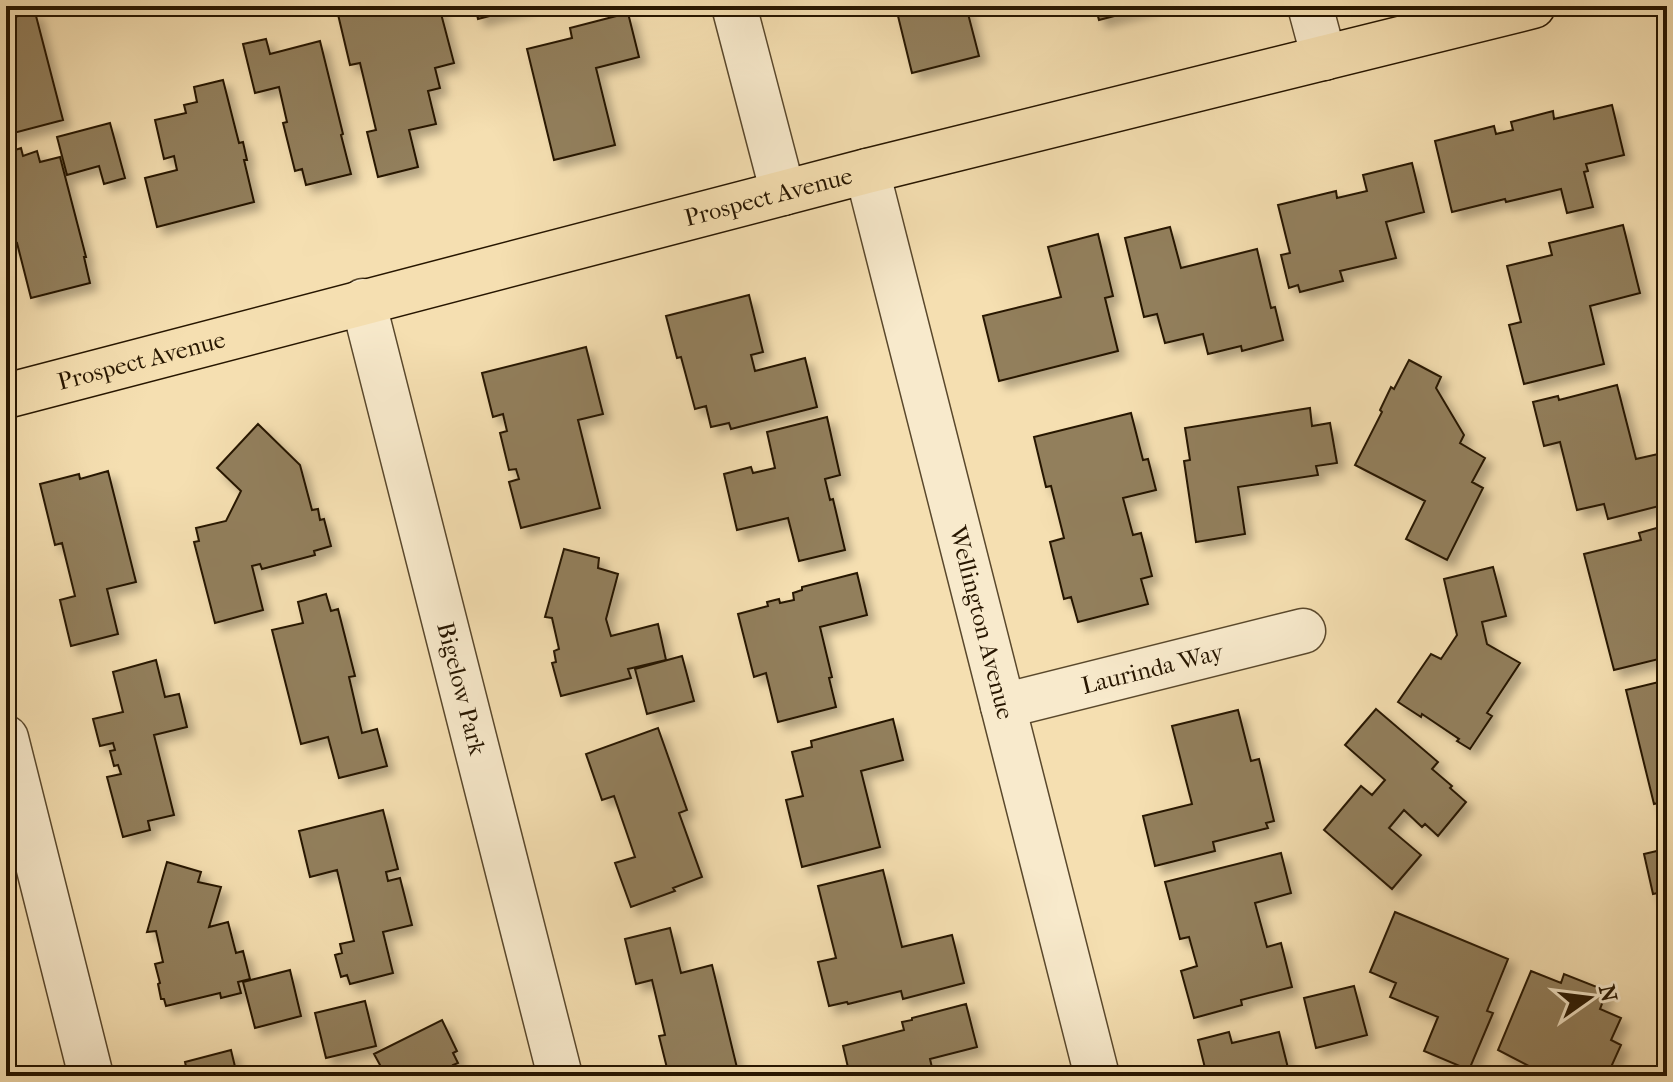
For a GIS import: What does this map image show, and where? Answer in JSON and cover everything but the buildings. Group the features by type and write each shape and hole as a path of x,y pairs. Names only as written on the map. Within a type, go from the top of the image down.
{"main road":[{"name":"Prospect Avenue","path":"6,396 867,171 1533,6"}],"street":[{"path":"734,6 783,193"},
{"path":"1310,6 1324,58"},
{"name":"Wellington Avenue","path":"867,171 1097,1076"},
{"name":"Bigelow Park","path":"363,301 560,1076"},
{"name":"Laurinda Way","path":"1003,706 1303,631"},
{"path":"6,738 91,1076"}]}
